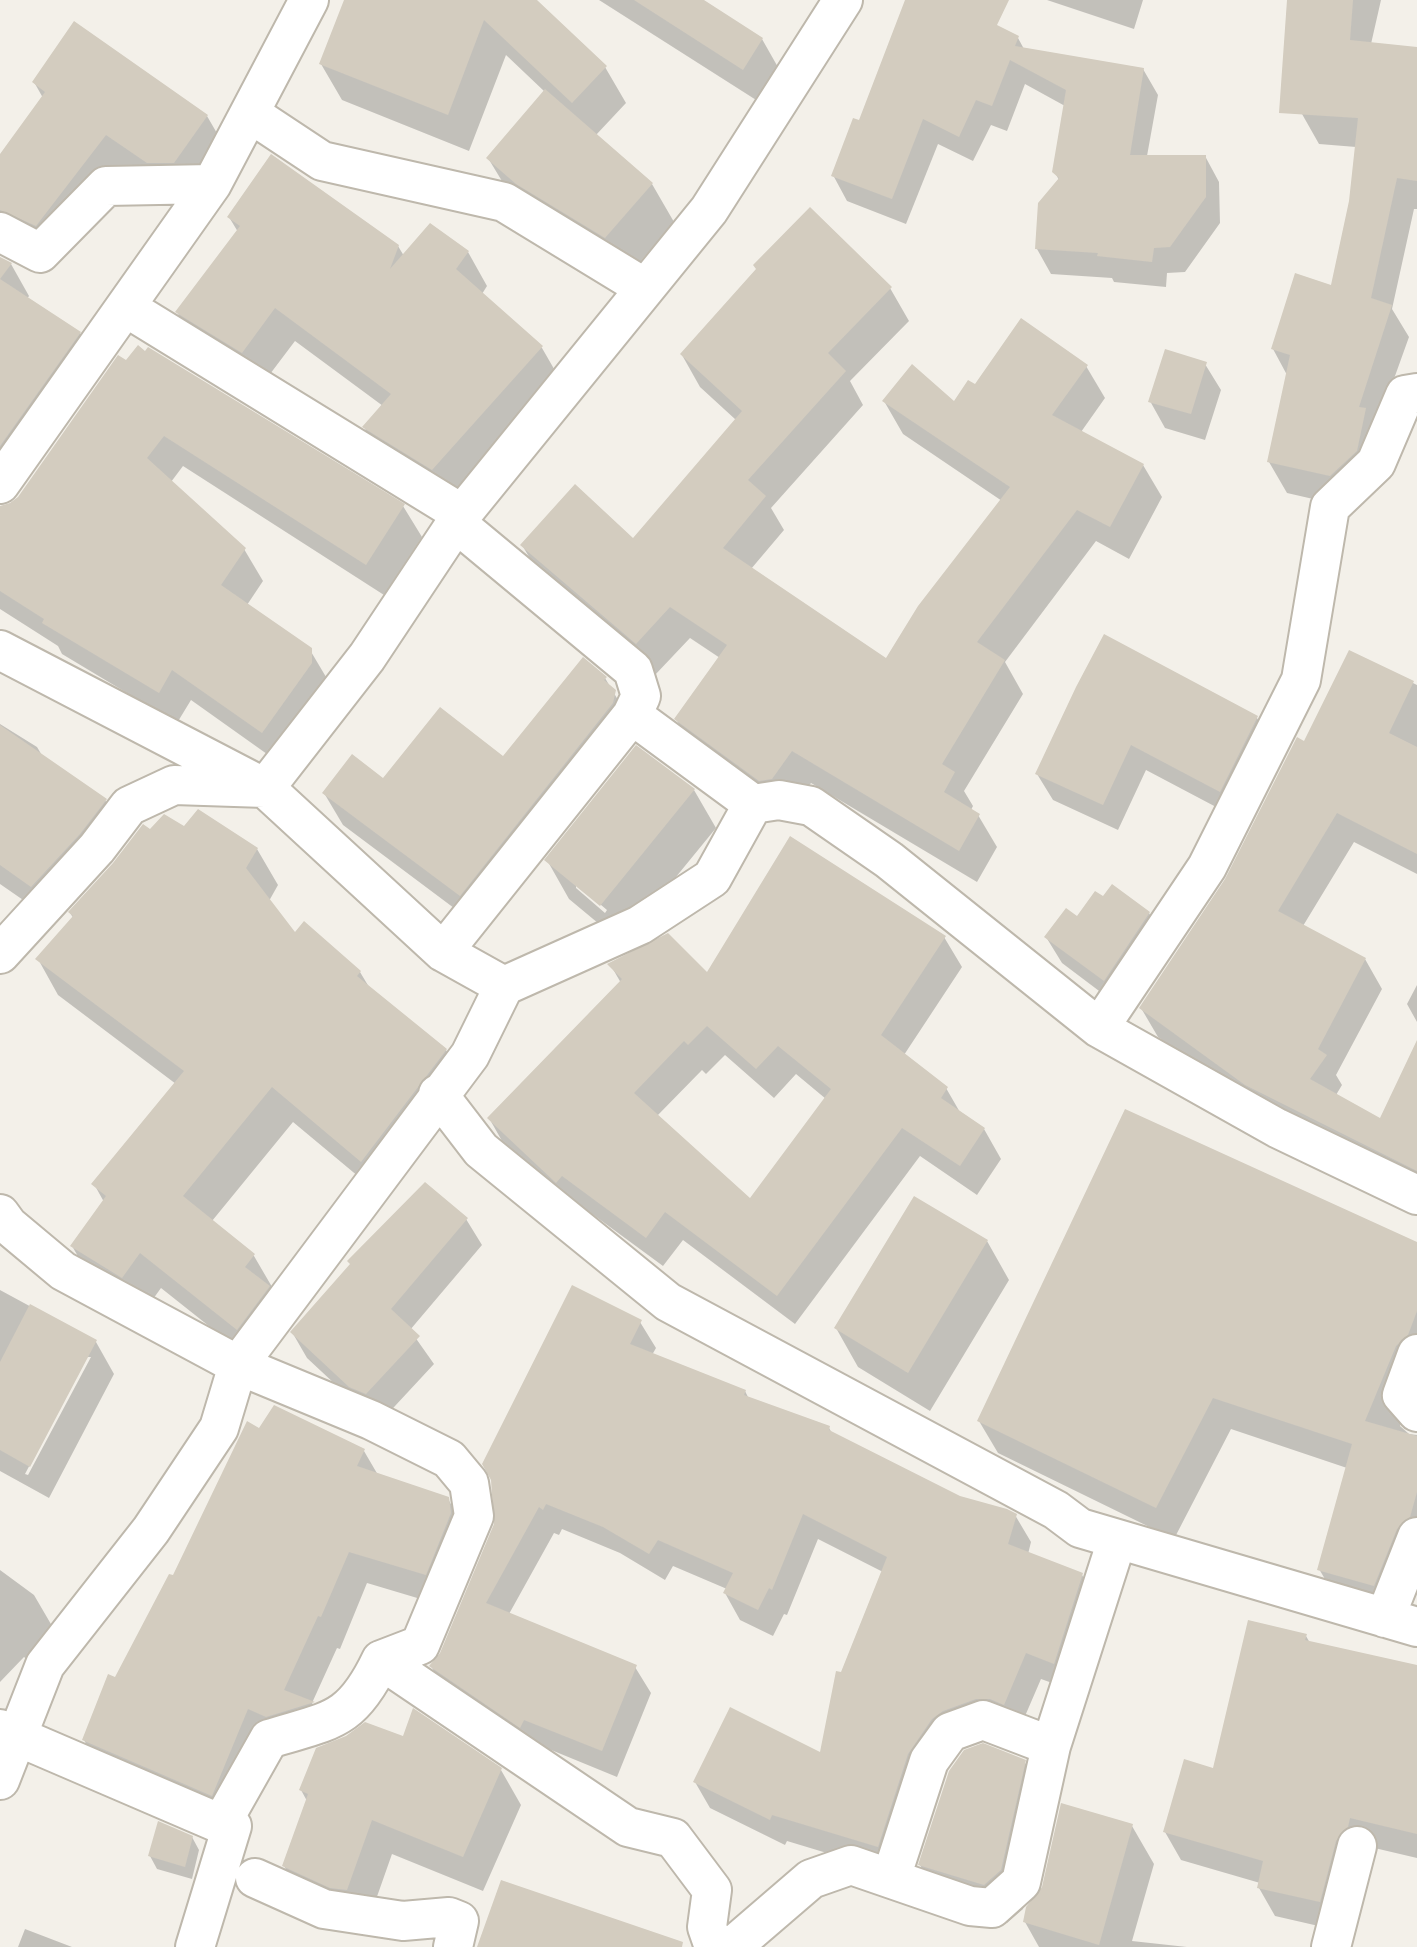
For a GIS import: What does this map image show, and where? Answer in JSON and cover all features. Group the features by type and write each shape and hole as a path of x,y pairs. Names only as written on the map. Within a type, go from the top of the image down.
{"street":[{"path":"0,484 127,308 212,184 309,0"},
{"path":"265,788 367,657 459,518 709,209 843,0"},
{"path":"251,114 322,160 504,202 645,288"},
{"path":"0,232 40,253 106,186 212,184"},
{"path":"127,308 459,518 633,670 641,696 632,715 443,952"},
{"path":"1099,1028 1207,867 1301,680 1330,507 1376,463 1405,395 1417,393"},
{"path":"0,650 265,788 443,952 503,986"},
{"path":"632,715 753,804 779,800 811,806 888,860 1099,1028 1277,1128 1417,1195"},
{"path":"0,954 97,848 129,806 174,785 265,788"},
{"path":"0,1780 9,1732 46,1665 151,1530 219,1428 238,1365 438,1094 470,1055 503,986 640,925 712,878 753,804"},
{"path":"438,1094 481,1150 668,1302 1056,1510 1080,1528 1401,1622 1417,1537"},
{"path":"0,1214 8,1225 63,1272 238,1365 371,1420 449,1459 469,1483 474,1516 420,1645 381,1660 368,1688 341,1716 269,1739 227,1825 197,1935"},
{"path":"1417,1354 1402,1395 1417,1412"},
{"path":"732,1947 811,1879 851,1865 970,1906 992,1908 1021,1882 1051,1746 1117,1540"},
{"path":"381,1660 628,1827 673,1838 712,1890 707,1927 714,1947"},
{"path":"891,1878 929,1761 950,1731 983,1720 1051,1746"},
{"path":"9,1732 227,1825 248,1838 254,1854 255,1878 197,1935"},
{"path":"1331,1947 1357,1846"},
{"path":"255,1878 324,1909 403,1921 449,1917 459,1921 453,1947"}],"building":[{"path":"344,0 537,0 607,66 572,103 484,20 448,115 319,64"},
{"path":"634,0 704,0 763,38 743,70"},
{"path":"905,0 1009,0 997,25 1019,36 1015,46 1144,68 1130,155 1206,155 1206,197 1170,247 1154,248 1152,262 1097,256 1098,253 1035,249 1038,203 1059,178 1052,172 1066,90 1010,60 992,106 976,100 959,137 923,119 892,199 831,176 853,118 859,120"},
{"path":"1287,0 1353,0 1350,40 1417,47 1417,181 1397,178 1371,298 1392,305 1359,407 1366,408 1357,451 1330,476 1267,462 1290,355 1271,349 1295,273 1331,285 1349,201 1358,118 1279,113"},
{"path":"74,21 208,115 174,163 147,163 106,135 36,226 0,210 0,154 45,92 32,82"},
{"path":"545,89 653,183 605,238 516,184 486,158"},
{"path":"271,154 399,245 390,269 430,223 469,251 456,269 543,346 432,470 362,427 391,394 275,308 242,353 175,312 240,226 227,217"},
{"path":"810,207 892,287 828,353 846,371 748,480 766,496 723,548 886,658 918,606 1010,487 882,401 912,364 954,401 968,380 975,384 1021,318 1088,365 1052,415 1144,464 1110,527 1077,510 977,642 1005,660 942,764 955,772 944,792 980,814 959,851 792,751 772,779 759,781 674,719 727,645 670,607 636,644 520,545 575,484 633,538 742,411 680,354 756,269 753,265"},
{"path":"0,257 12,263 0,279"},
{"path":"0,279 81,332 0,446"},
{"path":"138,345 145,351 148,347 405,504 366,565 164,436 147,458 246,548 221,585 312,648 312,663 262,733 172,670 159,693 42,623 44,619 0,591 0,506 18,497 118,355 126,360"},
{"path":"1165,349 1207,362 1191,414 1148,402"},
{"path":"1104,634 1258,716 1220,792 1131,745 1103,805 1035,774"},
{"path":"1349,650 1414,681 1389,733 1417,747 1417,854 1337,813 1278,911 1366,958 1318,1049 1327,1055 1310,1079 1380,1118 1417,1040 1417,1171 1245,1085 1139,1008 1225,879 1297,737 1304,741"},
{"path":"583,657 607,677 604,680 616,690 613,703 460,896 322,793 352,754 383,778 440,707 503,756"},
{"path":"0,725 107,799 80,834 31,887 0,865"},
{"path":"636,745 695,789 600,906 544,860"},
{"path":"198,809 258,848 246,868 295,932 304,921 361,971 357,976 447,1049 361,1162 272,1087 183,1196 255,1254 245,1267 270,1286 237,1330 140,1253 122,1278 70,1246 106,1196 91,1184 184,1071 35,959 73,916 68,912 113,863 143,824 150,829 164,814 184,826"},
{"path":"790,836 946,936 881,1035 948,1087 941,1098 985,1128 960,1166 902,1128 777,1296 665,1212 646,1238 562,1176 556,1183 487,1118 622,979 607,964 668,933 707,972","holes":["707,1026 756,1069 778,1046 831,1089 750,1198 634,1093 684,1041 688,1045"]},
{"path":"1112,884 1150,912 1104,981 1044,937 1066,908 1077,916 1095,891 1103,896"},
{"path":"1125,1109 1417,1242 1417,1311 1408,1335 1396,1346 1365,1421 1417,1436 1417,1492 1410,1517 1397,1529 1374,1586 1317,1570 1352,1444 1213,1398 1156,1508 977,1421"},
{"path":"425,1182 468,1218 391,1309 420,1336 366,1394 349,1387 290,1332 350,1264 347,1261"},
{"path":"914,1196 988,1240 908,1373 834,1328"},
{"path":"572,1285 642,1320 630,1344 746,1390 744,1395 830,1426 829,1430 960,1496 1017,1514 1008,1544 1083,1573 1054,1664 1026,1653 1004,1705 990,1699 976,1699 943,1711 932,1719 908,1754 878,1847 772,1815 770,1820 693,1782 730,1707 820,1752 836,1671 841,1672 887,1557 803,1514 772,1590 769,1588 758,1610 723,1593 733,1573 658,1540 649,1554 603,1527 546,1504 543,1510 539,1507 486,1603 637,1665 602,1751 524,1720 520,1728 429,1666 440,1653 494,1524 491,1480 482,1464"},
{"path":"30,1304 97,1340 30,1467 0,1450 0,1362"},
{"path":"274,1405 365,1449 357,1466 449,1497 451,1513 426,1575 349,1552 321,1617 318,1616 284,1690 315,1702 266,1717 248,1709 212,1796 82,1740 108,1674 115,1677 169,1574 173,1575 247,1421 259,1428"},
{"path":"1248,1620 1307,1634 1305,1640 1417,1665 1417,1834 1350,1818 1348,1827 1336,1841 1320,1902 1257,1888 1263,1861 1163,1832 1184,1759 1213,1768"},
{"path":"413,1708 502,1768 463,1857 372,1820 347,1890 330,1888 282,1866 308,1794 299,1790 316,1748 346,1736 365,1722 403,1736"},
{"path":"983,1743 1026,1760 1001,1870 984,1885 918,1865 949,1771 964,1750"},
{"path":"1061,1803 1133,1824 1099,1945 1023,1922 1026,1907 1042,1887"},
{"path":"158,1821 193,1836 185,1867 148,1856"},
{"path":"501,1880 683,1942 682,1947 477,1947"}]}
